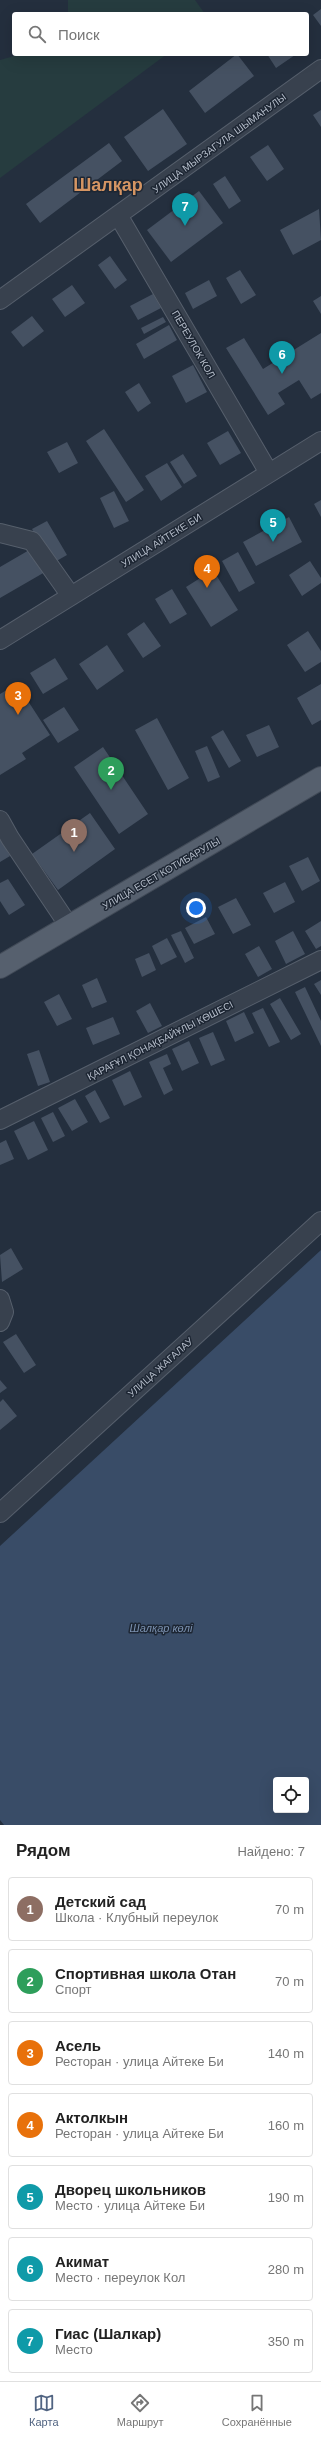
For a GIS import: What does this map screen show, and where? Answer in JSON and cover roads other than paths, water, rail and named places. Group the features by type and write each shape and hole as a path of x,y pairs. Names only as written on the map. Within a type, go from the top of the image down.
{"main road":[{"name":"УЛИЦА ЕСЕТ КОТИБАРУЛЫ","path":"0,967 321,778"}],"street":[{"name":"УЛИЦА МЫРЗАГУЛА ШЫМАНУЛЫ","path":"0,300 321,70"},
{"name":"ПЕРЕУЛОК КОЛ","path":"118,215 269,473"},
{"name":"УЛИЦА АЙТЕКЕ БИ","path":"0,640 321,441"},
{"path":"0,533 32,541 71,596"},
{"path":"0,820 10,838 69,926"},
{"name":"ҚАРАҒҰЛ ҚОНАҚБАЙҰЛЫ КӨШЕСІ","path":"0,1120 321,960"},
{"name":"УЛИЦА ЖАГАЛАУ","path":"0,1513 321,1221"},
{"path":"0,1299 4,1312 0,1322"}],"water":[{"name":"Шалқар көлі","path":"321,1250 321,1825 4,1825 0,1820 0,1546"}],"place":[{"name":"Гиас (Шалкар)","path":"185,226"},
{"name":"Акимат","path":"282,374"},
{"name":"Дворец школьников","path":"273,542"},
{"name":"Актолкын","path":"207,588"},
{"name":"Асель","path":"18,715"},
{"name":"Спортивная школа Отан","path":"111,790"},
{"name":"Детский сад","path":"74,852"}],"district":[{"name":"Шалқар","path":"108,185"}]}
